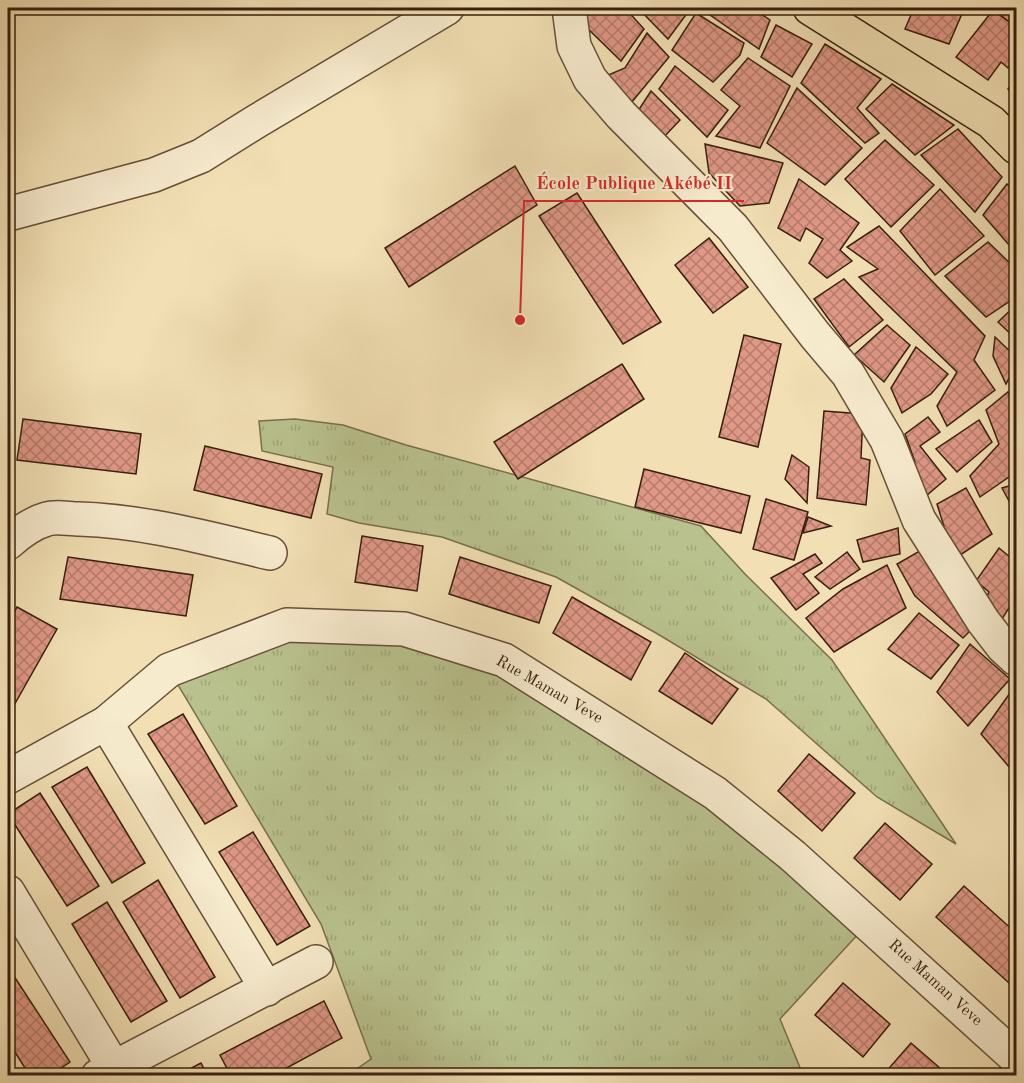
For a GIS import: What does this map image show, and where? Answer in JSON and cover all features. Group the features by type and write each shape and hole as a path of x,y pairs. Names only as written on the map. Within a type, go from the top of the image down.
{"main road":[{"path":"810,8 991,122 1017,147"}],"street":[{"path":"8,214 154,175 201,156 447,8"},
{"path":"569,8 574,46 590,79 621,115 733,228 848,374 887,440 919,520 983,621 1017,659"},
{"path":"8,543 22,531 48,518 83,519 124,522 270,553"},
{"name":"Rue Maman Veve","path":"8,777 106,723 169,670 287,625 404,629 504,660 679,769 740,813 793,856 1017,1058"},
{"path":"106,723 267,988"},
{"path":"8,892 106,1071 316,963"}],"green space":[{"path":"295,419 343,425 406,445 701,526 745,574 832,660 956,844 877,797 766,699 656,633 556,577 442,537 359,523 327,514 333,467 262,451 259,421"},
{"path":"287,625 504,660 679,769 860,932 780,1019 803,1075 348,1075 371,1059 321,924 169,670"}],"building":[{"path":"595,8 625,8 644,29 621,61 581,22"},
{"path":"638,8 691,8 668,39"},
{"path":"700,8 752,8 770,20 759,49"},
{"path":"914,8 978,8 976,12 964,9 949,44 905,29"},
{"path":"994,8 1016,8 1016,27 993,10"},
{"path":"993,10 1016,27 1016,58 1008,68 1001,62 988,80 956,57"},
{"path":"696,13 744,43 740,55 713,82 672,50"},
{"path":"776,25 812,44 792,77 761,57"},
{"path":"647,33 669,57 631,103 606,76 625,68"},
{"path":"825,44 881,79 857,108 879,133 865,143 801,83"},
{"path":"748,58 790,86 760,148 716,136 740,106 721,90"},
{"path":"675,66 728,110 707,137 659,89"},
{"path":"1016,72 1016,98 1008,89 1013,82 1011,77"},
{"path":"892,84 954,125 915,155 866,109"},
{"path":"797,88 862,148 825,185 767,143"},
{"path":"651,91 680,120 662,139 638,111"},
{"path":"958,129 1002,177 975,212 921,155"},
{"path":"885,140 934,185 891,227 845,179"},
{"path":"705,144 783,163 769,203 740,206 709,173"},
{"path":"515,166 537,205 409,287 385,248"},
{"path":"799,179 859,223 840,250 852,261 827,278 809,263 823,239 806,228 800,241 778,228"},
{"path":"1007,184 1016,193 1016,253 983,215"},
{"path":"940,189 984,236 935,275 900,231"},
{"path":"577,193 661,322 623,344 539,216"},
{"path":"879,226 985,336 974,360 995,390 947,426 937,406 957,372 859,277 878,269 847,247"},
{"path":"709,238 748,287 713,313 675,265"},
{"path":"988,242 1016,269 1016,297 986,317 945,276"},
{"path":"844,279 883,320 849,347 814,299"},
{"path":"1016,305 1016,339 998,322"},
{"path":"887,325 910,345 884,382 854,355"},
{"path":"744,335 781,344 758,447 719,437"},
{"path":"995,337 1016,357 1016,365 1006,384 993,356"},
{"path":"916,347 948,374 931,394 902,413 891,388"},
{"path":"622,364 644,399 518,479 494,442"},
{"path":"1008,392 1016,406 1016,472 980,497 970,476 999,444 986,410"},
{"path":"824,411 863,414 861,458 870,460 866,505 817,498"},
{"path":"928,417 940,432 920,446 946,479 927,495 910,468 915,462 905,434"},
{"path":"23,419 141,434 136,474 17,460"},
{"path":"979,420 992,442 957,472 936,449"},
{"path":"205,446 322,474 311,518 194,490"},
{"path":"792,455 809,467 807,503 785,479"},
{"path":"644,469 750,496 741,533 635,507"},
{"path":"1016,484 1016,514 1002,488"},
{"path":"966,488 992,534 954,559 937,504"},
{"path":"766,499 808,512 794,560 753,549"},
{"path":"808,517 831,526 803,533"},
{"path":"898,528 900,554 863,562 857,540"},
{"path":"362,536 423,546 417,591 355,582"},
{"path":"925,548 973,628 963,638 915,596 897,564"},
{"path":"999,548 1016,562 1016,597 1000,622 985,600 989,592 976,581"},
{"path":"847,552 860,569 830,589 815,577"},
{"path":"815,554 822,563 803,574 819,593 796,610 771,578"},
{"path":"68,557 193,575 186,616 60,599"},
{"path":"460,557 551,586 539,623 449,594"},
{"path":"887,565 906,608 834,652 806,618 843,589"},
{"path":"572,597 651,642 631,680 553,633"},
{"path":"17,607 57,629 8,716 8,624"},
{"path":"919,613 959,645 931,679 888,649"},
{"path":"970,644 1010,679 968,726 937,692"},
{"path":"685,653 738,689 712,724 659,691"},
{"path":"1016,687 1016,775 981,734"},
{"path":"183,714 237,806 205,824 148,734"},
{"path":"809,754 855,793 822,831 778,791"},
{"path":"87,767 145,863 112,883 52,787"},
{"path":"40,793 99,886 67,906 8,814"},
{"path":"885,823 932,864 900,900 854,858"},
{"path":"253,832 310,926 277,945 219,852"},
{"path":"158,880 215,977 180,998 123,902"},
{"path":"964,886 1016,933 1016,974 1009,983 936,917"},
{"path":"107,902 167,1001 131,1022 72,924"},
{"path":"8,967 70,1062 49,1076 30,1076 8,1041"},
{"path":"843,983 890,1024 863,1057 815,1015"},
{"path":"324,1001 342,1038 272,1076 231,1076 220,1055"},
{"path":"911,1043 949,1076 884,1074"},
{"path":"201,1063 208,1076 176,1076"}],"place":[{"name":"École Publique Akébé II","path":"520,320"}]}
